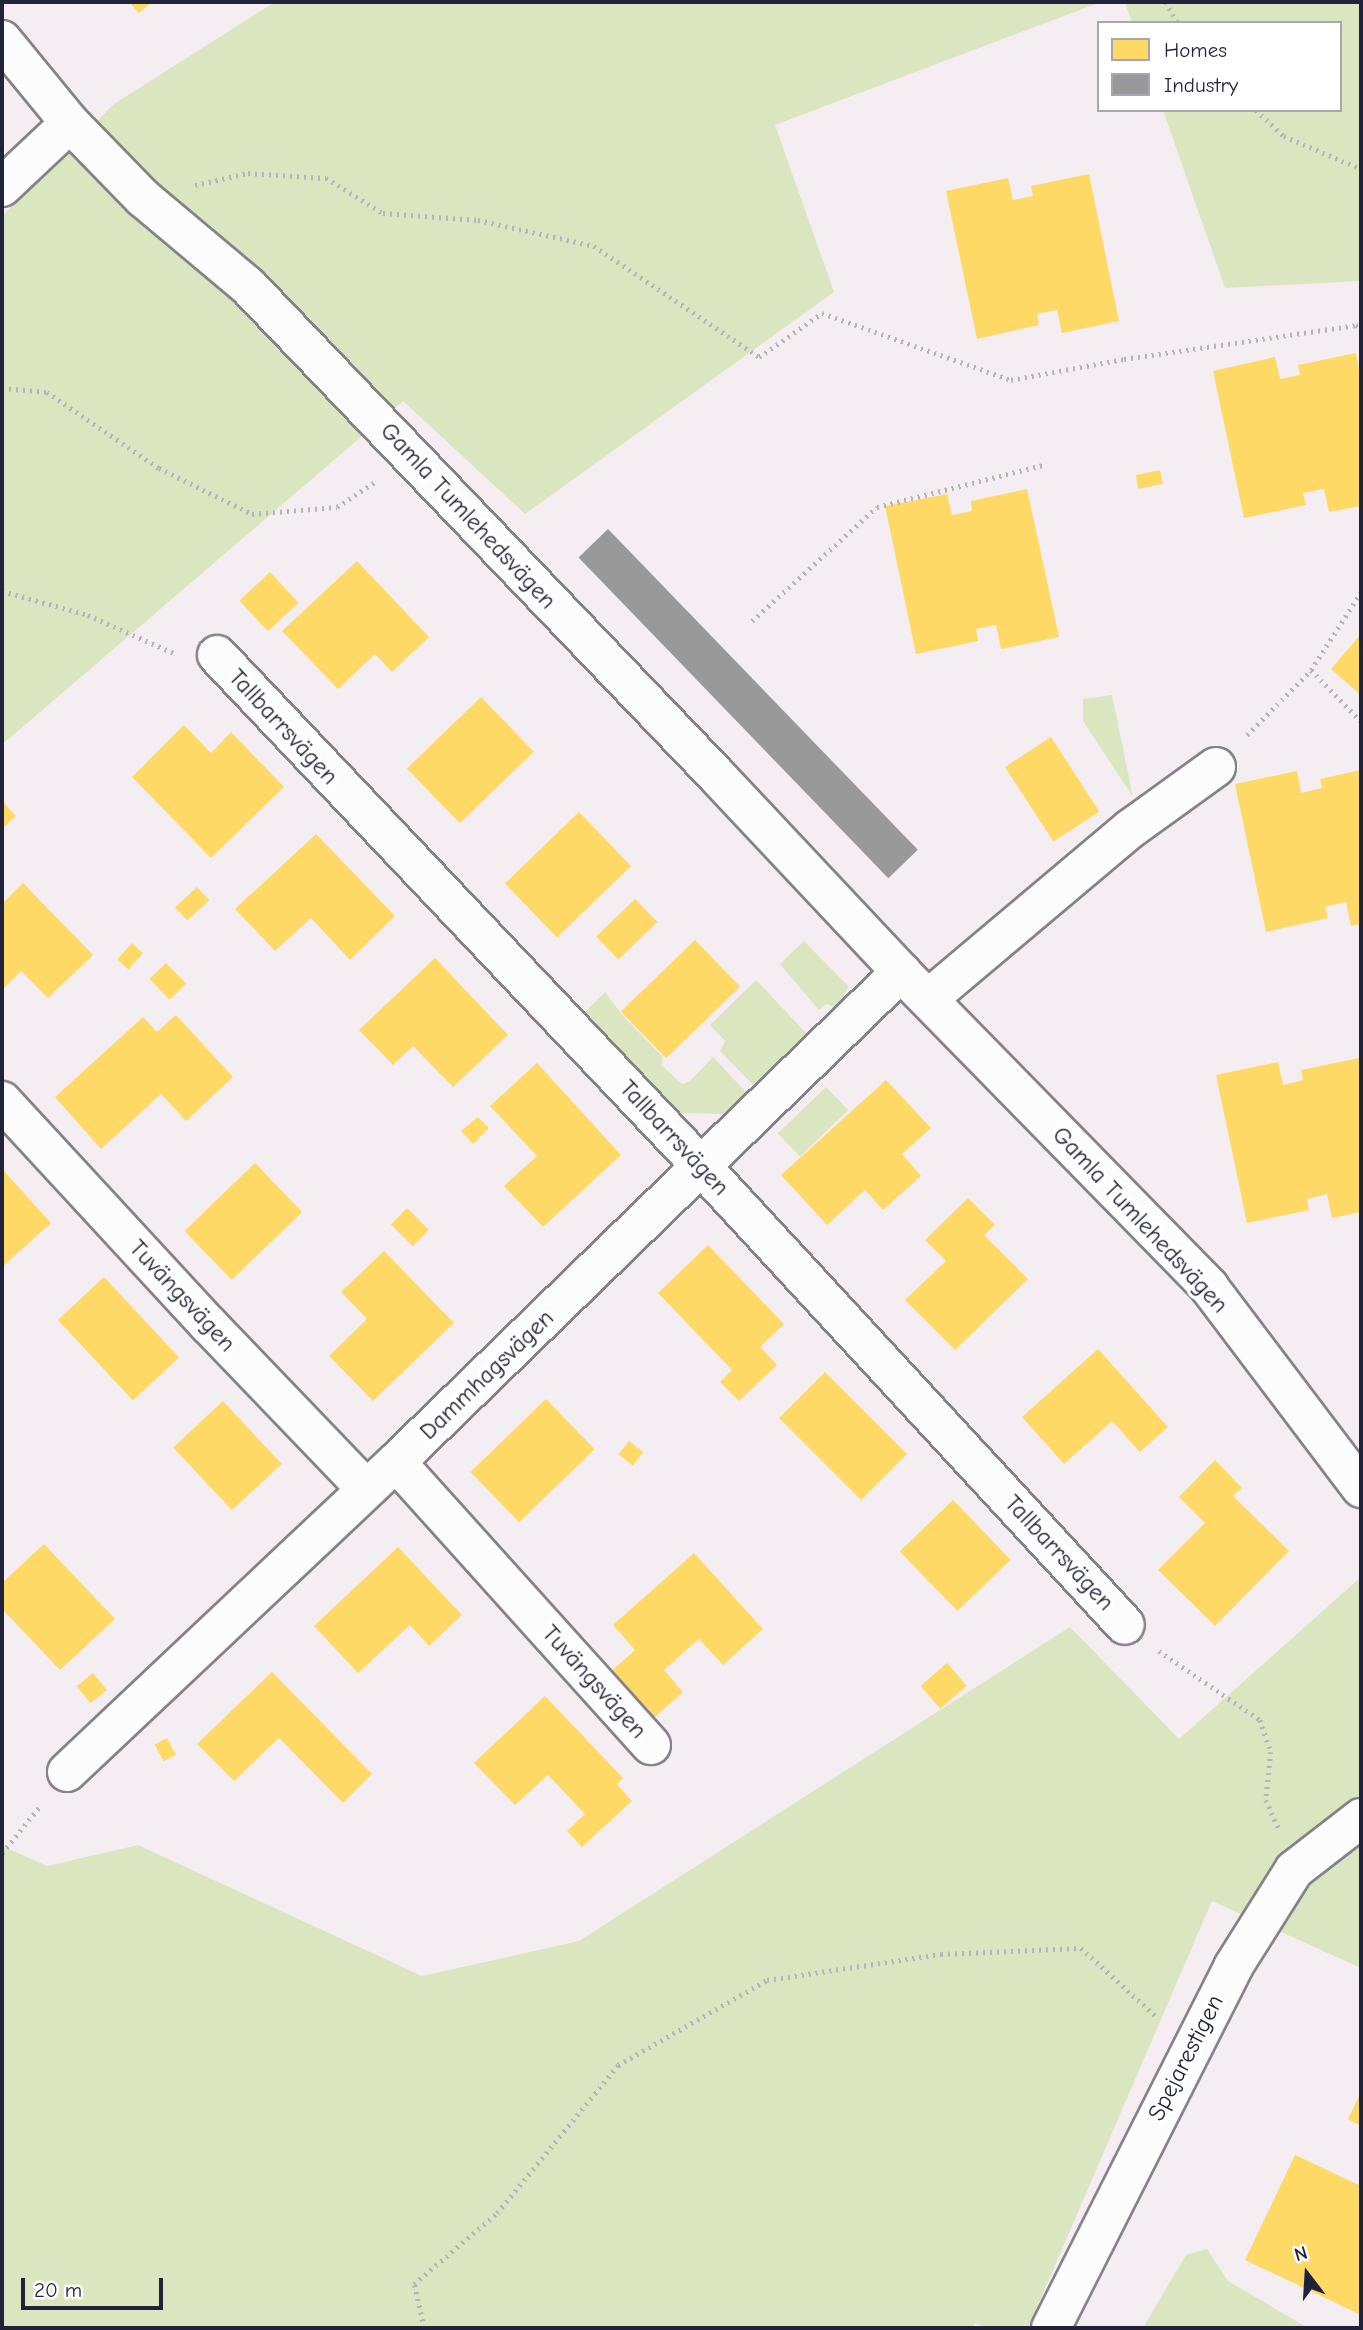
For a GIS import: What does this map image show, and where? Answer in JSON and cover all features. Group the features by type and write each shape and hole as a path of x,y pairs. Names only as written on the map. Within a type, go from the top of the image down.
{"street":[{"name":"Gamla Tumlehedsvägen","path":"2,40 70,123 143,198 248,286 901,972 1209,1287 1361,1488"},
{"path":"2,187 70,123"},
{"name":"Tallbarrsvägen","path":"217,656 702,1167 1125,1625"},
{"path":"928,999 1130,828 1216,767"},
{"name":"Dammhagsvägen","path":"67,1772 396,1462 901,972"},
{"name":"Tuvängsvägen","path":"2,1101 208,1325 366,1489"},
{"name":"Tuvängsvägen","path":"396,1462 651,1745"},
{"name":"Spejarestigen","path":"1051,2328 1233,1966 1294,1870 1361,1818"}],"path":[{"path":"1166,2 1177,21"},
{"path":"1258,112 1284,136 1361,169"},
{"path":"143,198 248,173 326,178 383,213 478,220 594,246 759,357 822,313 1011,380 1151,355 1356,325 1361,327"},
{"path":"2,388 47,391 159,468 252,513 337,507 412,457"},
{"path":"752,621 877,507 1043,465"},
{"path":"2,591 88,615 172,653 203,660 217,656"},
{"path":"1216,767 1311,670 1361,592"},
{"path":"1311,670 1361,722"},
{"path":"1125,1625 1185,1671 1259,1720 1271,1752 1266,1800 1294,1870"},
{"path":"2,1853 67,1772"},
{"path":"424,2328 414,2284 497,2213 618,2065 767,1980 941,1954 1081,1948 1192,2049"}],"green space":[{"path":"275,2 1101,2 775,125 834,292 525,514 403,401 5,742 2,739 2,216 114,104"},
{"path":"1125,2 1361,2 1361,281 1225,288 1164,112 1342,112 1342,21 1131,21"},
{"path":"1112,695 1133,797 1083,721 1083,699"},
{"path":"804,941 848,986 841,1004 834,1007 826,1004 819,1010 780,964"},
{"path":"756,980 808,1035 755,1087 720,1051 725,1041 710,1025"},
{"path":"605,992 623,1016 663,1057 661,1065 682,1084 690,1081 713,1057 747,1093 723,1114 678,1113 584,1013"},
{"path":"826,1087 848,1110 800,1157 778,1134"},
{"path":"1361,1577 1361,1968 1212,1901 1028,2328 988,2328 975,2323 972,2328 2,2328 2,1846 47,1866 138,1845 422,1976 579,1941 1070,1627 1179,1739"},
{"path":"1207,2249 1228,2281 1308,2328 1144,2326 1186,2255"}],"building: Homes":[{"path":"129,2 152,2 139,13"},
{"path":"1089,174 1119,321 1062,333 1057,310 1037,314 1039,325 977,339 946,191 1008,178 1013,200 1033,196 1031,186"},
{"path":"1356,353 1361,380 1361,506 1329,512 1324,489 1303,493 1306,505 1244,518 1213,371 1275,357 1280,379 1300,375 1298,365"},
{"path":"1160,470 1163,484 1138,489 1136,475"},
{"path":"1027,489 1059,637 1001,649 996,625 976,629 978,641 916,654 885,506 947,494 952,515 972,511 971,501"},
{"path":"357,561 429,637 392,672 375,654 338,689 282,631"},
{"path":"270,572 299,603 268,631 239,601"},
{"path":"1361,634 1361,695 1331,669"},
{"path":"481,697 534,752 460,823 407,769"},
{"path":"184,725 211,753 231,732 284,787 211,858 132,777"},
{"path":"1051,737 1099,812 1053,842 1005,767"},
{"path":"1361,770 1361,924 1351,926 1346,902 1325,907 1328,918 1266,932 1235,784 1297,771 1301,793 1322,788 1320,779"},
{"path":"2,801 16,816 2,829"},
{"path":"579,812 631,866 557,938 505,884"},
{"path":"316,834 395,916 350,960 311,918 275,951 235,909"},
{"path":"23,883 93,955 48,998 21,971 2,990 2,904"},
{"path":"197,887 209,900 187,921 175,907"},
{"path":"635,899 657,922 618,960 596,937"},
{"path":"695,940 740,987 666,1058 621,1012"},
{"path":"132,943 143,953 128,969 117,959"},
{"path":"435,958 508,1035 453,1087 413,1046 393,1065 359,1030"},
{"path":"166,963 186,984 170,1000 149,979"},
{"path":"176,1015 233,1077 186,1121 161,1094 101,1149 55,1097 143,1017 157,1032"},
{"path":"1359,1058 1361,1212 1332,1218 1327,1194 1307,1199 1309,1210 1247,1223 1216,1075 1278,1062 1283,1085 1303,1080 1301,1070"},
{"path":"537,1063 621,1155 543,1227 504,1186 537,1156 490,1106"},
{"path":"886,1080 931,1128 902,1154 921,1176 883,1210 865,1190 827,1225 781,1175"},
{"path":"478,1117 489,1128 473,1144 461,1131"},
{"path":"255,1163 302,1212 232,1280 185,1231"},
{"path":"2,1169 51,1223 2,1267"},
{"path":"968,1198 995,1225 984,1235 1028,1279 955,1350 905,1300 946,1261 925,1240"},
{"path":"407,1208 429,1230 413,1246 391,1224"},
{"path":"708,1245 784,1324 760,1347 777,1365 739,1401 720,1382 732,1370 658,1293"},
{"path":"384,1251 454,1323 373,1401 329,1356 367,1319 341,1292"},
{"path":"104,1277 179,1357 133,1400 58,1320"},
{"path":"1098,1349 1168,1427 1140,1452 1112,1421 1064,1464 1022,1417"},
{"path":"825,1372 907,1454 861,1500 779,1418"},
{"path":"546,1399 595,1449 519,1522 470,1472"},
{"path":"223,1401 282,1464 232,1510 173,1447"},
{"path":"629,1441 643,1452 633,1465 619,1454"},
{"path":"1215,1460 1242,1488 1233,1496 1289,1551 1215,1626 1158,1570 1205,1523 1179,1497"},
{"path":"953,1500 1011,1560 957,1611 900,1551"},
{"path":"44,1544 115,1619 60,1670 2,1609 2,1583"},
{"path":"398,1547 462,1615 429,1646 410,1625 358,1673 314,1626"},
{"path":"694,1553 763,1629 723,1665 699,1639 664,1670 683,1692 648,1723 606,1676 635,1650 613,1625"},
{"path":"947,1663 967,1686 940,1709 921,1686"},
{"path":"272,1672 372,1774 343,1803 279,1738 234,1781 197,1744"},
{"path":"93,1673 107,1690 91,1703 77,1686"},
{"path":"545,1696 623,1778 617,1784 632,1801 582,1847 567,1831 585,1814 548,1775 515,1805 474,1763"},
{"path":"167,1738 176,1755 164,1761 155,1745"},
{"path":"1361,2092 1361,2126 1348,2119"},
{"path":"1295,2155 1361,2186 1361,2315 1245,2260"}],"building: Industry":[{"path":"608,529 918,850 888,878 579,557"}]}
